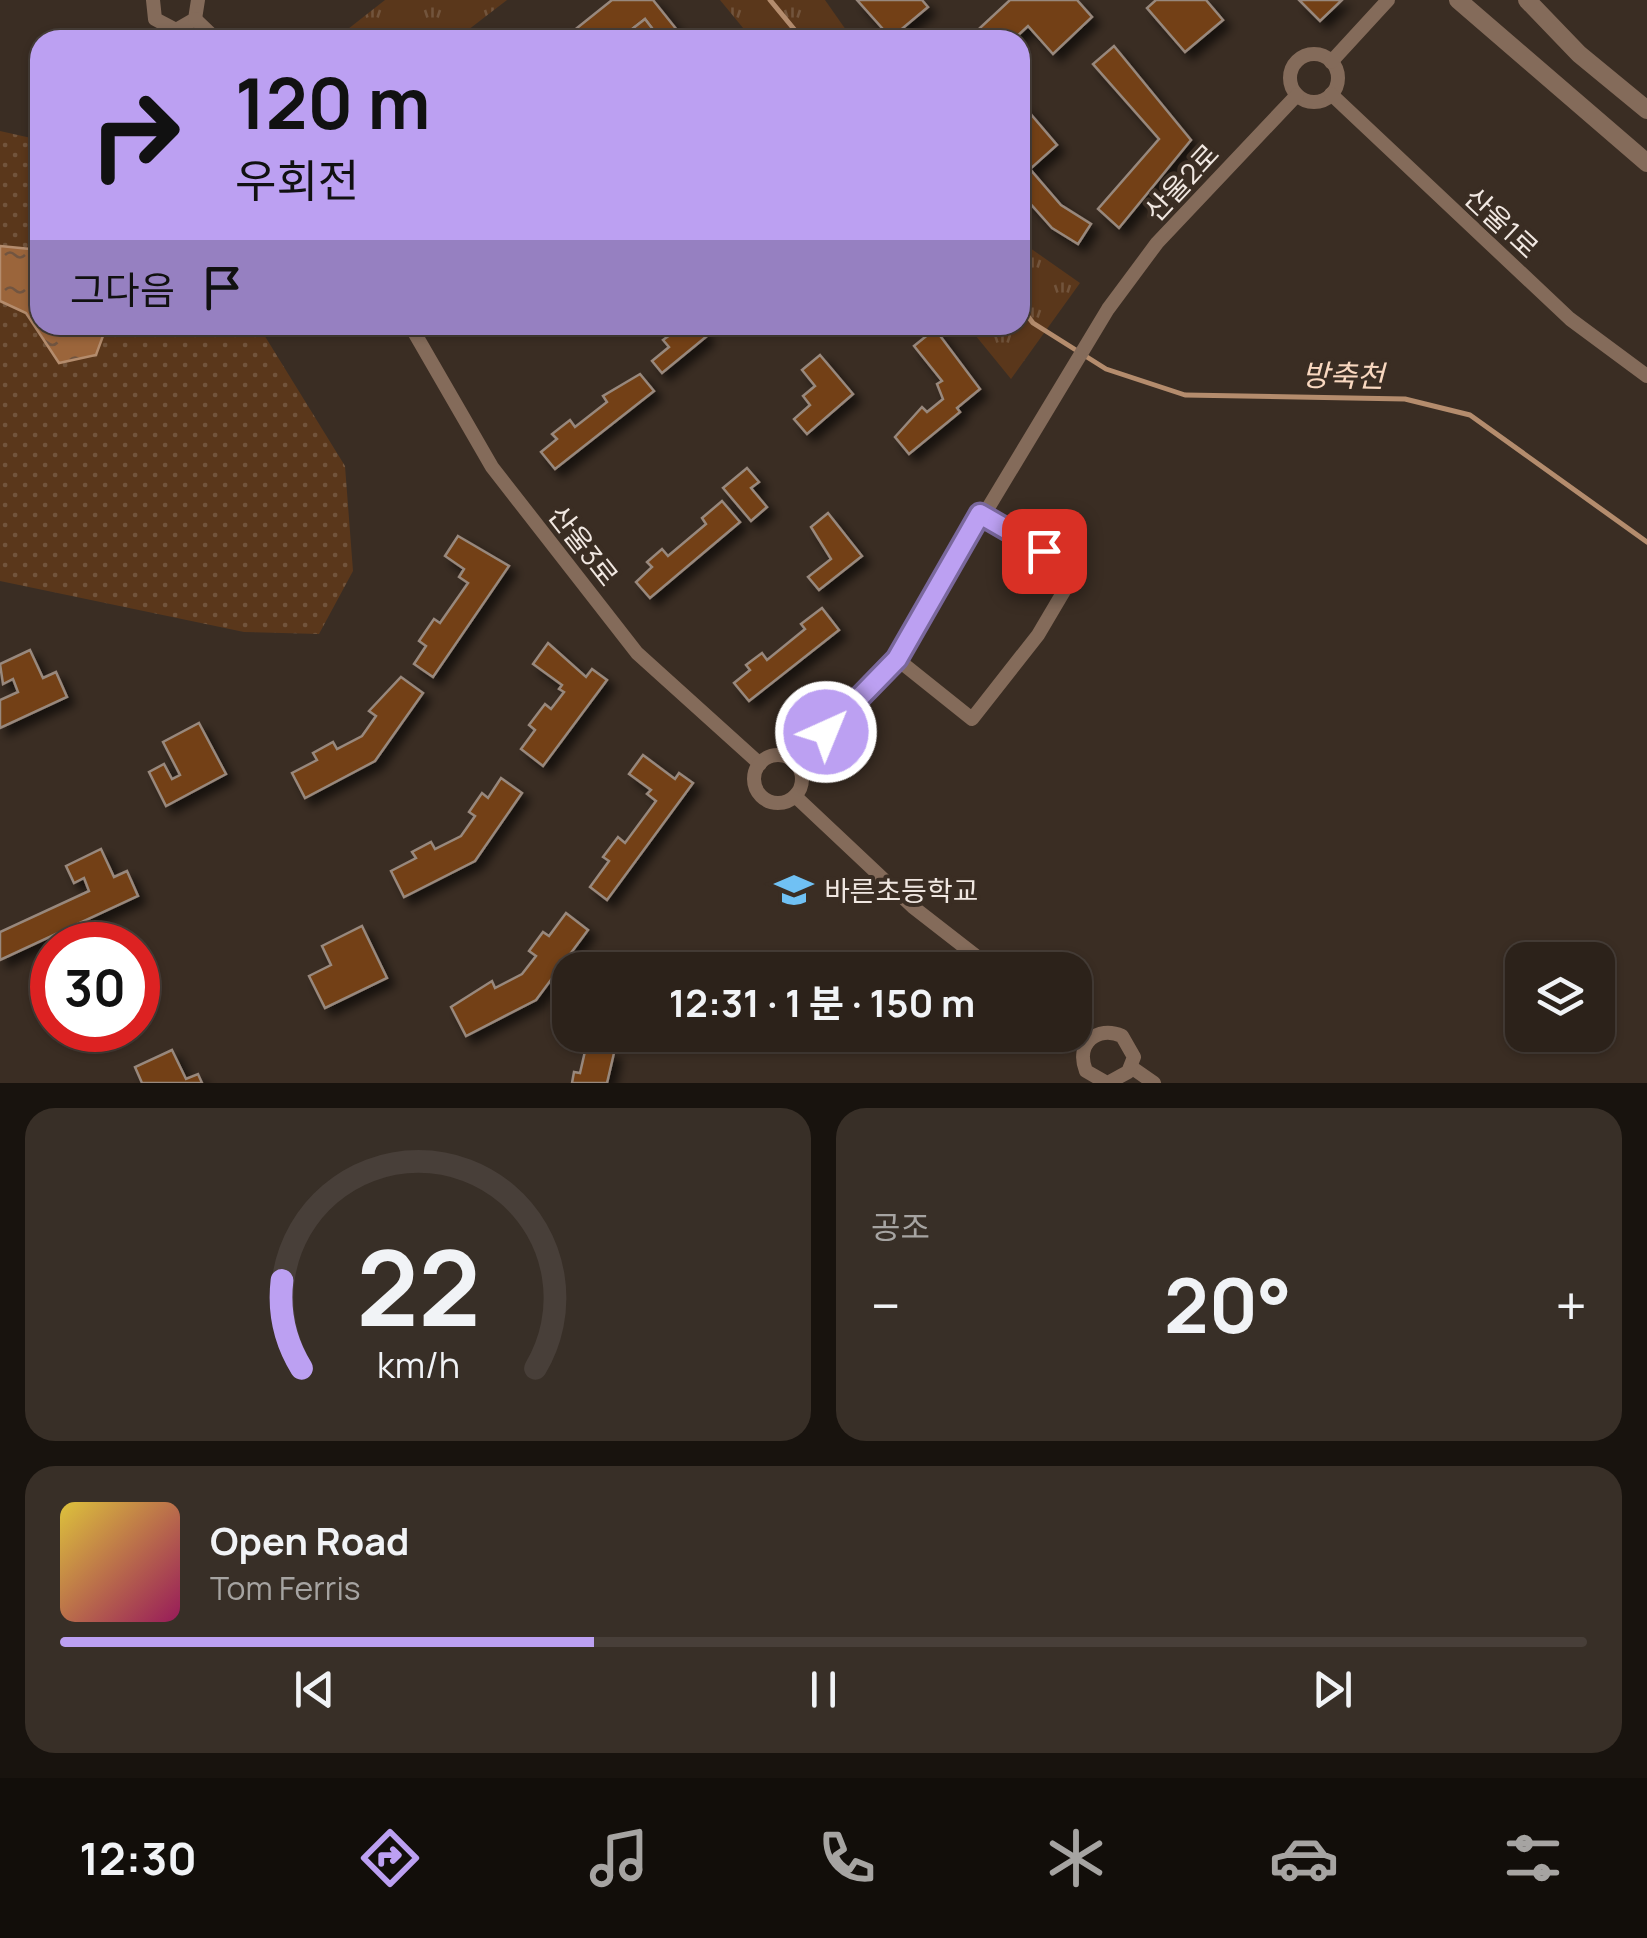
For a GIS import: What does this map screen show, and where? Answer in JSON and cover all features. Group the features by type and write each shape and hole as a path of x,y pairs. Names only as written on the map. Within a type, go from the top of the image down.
{"street":[{"path":"153,0 155,19 168,29 184,29 195,19 198,0"},
{"path":"1331,62 1388,0"},
{"path":"1458,0 1647,162"},
{"path":"1527,0 1579,54 1647,110"},
{"path":"195,19 207,30"},
{"path":"1311,54 1331,62 1338,77 1331,94 1312,102 1297,95 1290,75 1297,61 1311,54"},
{"name":"산울1로","path":"1331,94 1570,319 1647,376"},
{"name":"산울2로","path":"980,514 1108,308 1157,244 1297,95"},
{"name":"산울3로","path":"416,335 492,467 637,653 760,764"},
{"path":"795,762 897,659 980,514 1077,569 1038,635 972,719 897,659"},
{"path":"780,756 795,762 802,777 795,796 777,803 763,798 754,778 760,764 780,756"},
{"path":"795,796 913,907 971,952"},
{"path":"1082,1052 1082,1062 1101,1082 1123,1078 1131,1067 1132,1049 1122,1036 1106,1031 1092,1035"},
{"path":"1131,1067 1154,1083"}],"green space":[{"path":"385,0 507,0 468,30 347,30"},
{"path":"720,0 825,0 846,30 745,30"},
{"path":"0,131 30,138 30,335 264,335 345,466 353,571 319,634 244,632 0,581"},
{"path":"1030,248 1080,283 1011,379 975,335 1030,335"}],"water":[{"path":"0,246 30,249 30,319 26,313 0,301"},
{"path":"41,335 103,335 96,355 59,363"}],"building":[{"path":"612,0 653,0 677,30 653,30 645,19 631,30 574,30"},
{"path":"857,0 922,0 928,7 901,30 884,30"},
{"path":"1010,0 1077,0 1092,17 1053,54 1028,26 1024,30 978,30"},
{"path":"1156,0 1206,0 1223,20 1185,52 1147,8"},
{"path":"1299,0 1342,0 1320,21"},
{"path":"645,19 653,30 631,30"},
{"path":"1114,46 1191,140 1119,228 1098,209 1159,139 1093,64"},
{"path":"1030,113 1057,145 1030,169"},
{"path":"1030,169 1061,205 1091,224 1078,244 1052,228 1030,203"},
{"path":"670,335 707,336 662,373 652,361 669,347 663,340"},
{"path":"928,335 940,335 980,389 957,408 960,412 909,454 895,437 922,407 927,412 943,399 937,384 942,381 914,346"},
{"path":"820,355 853,394 807,434 794,419 810,405 803,396 815,386 802,370"},
{"path":"640,374 654,391 555,469 541,452 557,439 552,434 570,420 575,427 607,402 603,396"},
{"path":"747,468 759,482 751,488 767,507 751,521 723,488"},
{"path":"722,501 740,522 650,598 636,582 652,567 647,562 662,549 668,556 706,524 702,518"},
{"path":"828,513 862,556 819,590 808,577 831,559 811,527"},
{"path":"458,536 509,566 433,677 414,664 426,646 419,641 434,619 440,623 468,583 459,577 464,569 445,556"},
{"path":"822,608 839,630 749,701 734,683 750,670 746,665 762,653 767,660 805,629 801,624"},
{"path":"548,643 586,677 592,669 607,680 543,766 521,749 535,730 529,725 545,704 551,709 564,692 559,689 562,685 533,664"},
{"path":"30,650 43,678 56,672 67,697 0,728 0,700 18,692 13,679 3,684 0,664"},
{"path":"401,677 423,693 375,761 305,798 292,773 317,760 313,753 333,742 337,749 362,736 376,716 369,711"},
{"path":"199,723 226,774 166,806 149,772 164,764 172,779 180,775 163,742"},
{"path":"643,755 675,779 679,773 693,783 607,900 590,887 609,861 603,857 618,837 625,843 656,801 647,794 651,790 629,774"},
{"path":"501,778 522,793 475,861 404,897 391,871 416,858 412,852 431,842 435,849 461,836 475,816 469,812 482,793 488,798"},
{"path":"101,849 114,877 127,871 138,896 82,922 30,922 30,946 0,960 0,932 89,891 84,878 74,883 66,866"},
{"path":"566,913 588,930 572,952 552,952 552,978 536,1000 466,1036 451,1007 492,981 495,988 522,974 536,956 529,951 543,932 549,936"},
{"path":"362,926 387,978 325,1008 309,976 331,965 322,946"},
{"path":"172,1050 186,1079 198,1074 202,1083 142,1083 135,1067"},
{"path":"585,1052 614,1053 607,1083 572,1083 574,1072 580,1073"}],"waterway":[{"name":"방축천","path":"770,0 795,30"},
{"name":"방축천","path":"1030,319 1106,369 1185,395 1405,399 1470,415 1647,542"}],"place":[{"name":"바른초등학교","path":"794,890"}],"route":[{"path":"826,732 897,659 980,514 1044,551"}]}
